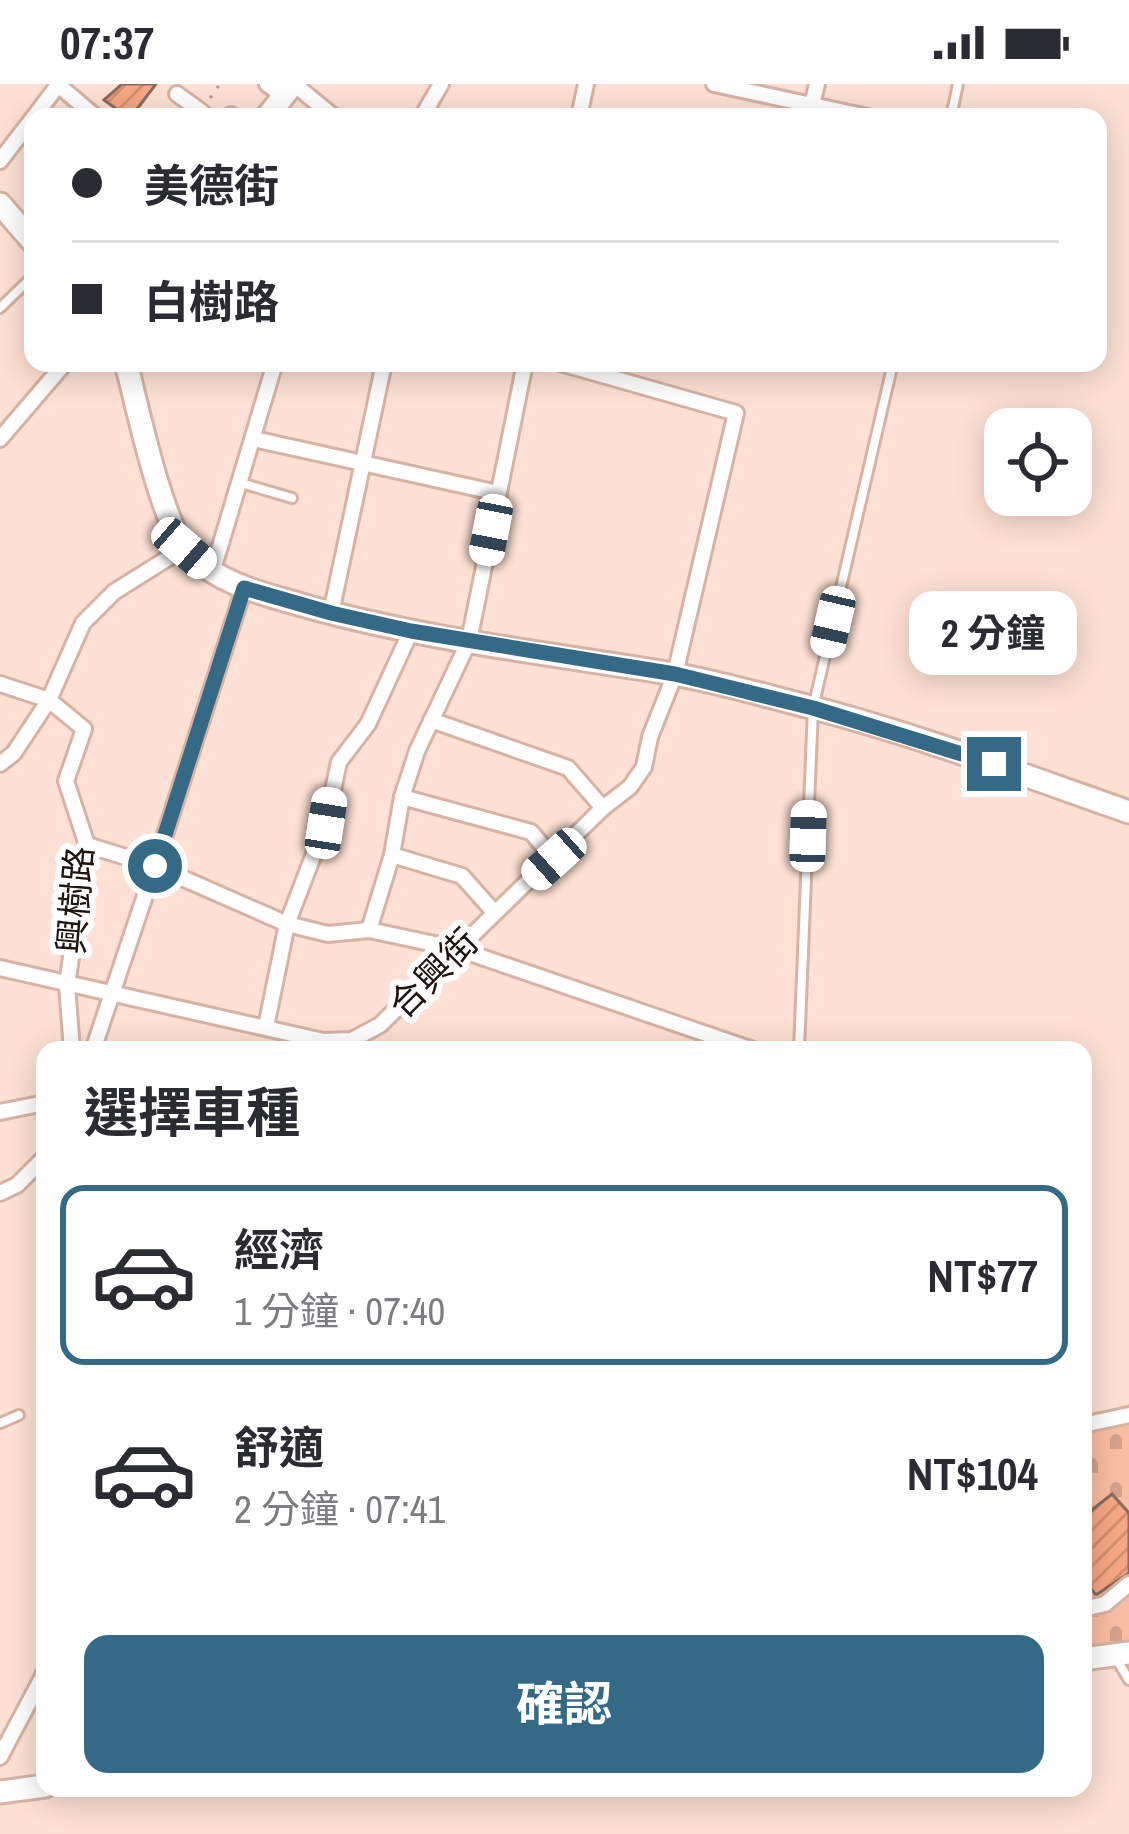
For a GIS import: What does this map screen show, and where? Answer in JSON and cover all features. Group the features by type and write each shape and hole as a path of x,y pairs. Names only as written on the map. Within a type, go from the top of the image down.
{"street":[{"path":"58,84 86,108"},
{"path":"714,84 826,108"},
{"path":"812,105 817,84"},
{"path":"284,87 319,108"},
{"path":"178,94 201,108"},
{"path":"0,161 24,130"},
{"path":"0,204 24,232"},
{"path":"0,439 57,372"},
{"path":"128,372 169,519 184,548 212,573 244,588 411,631 675,674 813,708 949,748 1129,812"},
{"path":"212,573 273,372"},
{"path":"331,613 382,372"},
{"path":"369,930 392,855 402,797 431,720 470,641 523,372"},
{"name":"合興街","path":"364,1041 630,787 644,767 650,737 675,674 736,413 592,372"},
{"path":"254,439 498,493"},
{"path":"0,764 14,753 49,700 83,623 114,592 184,548"},
{"path":"96,1041 244,588"},
{"path":"266,1027 287,924 326,823 339,761 368,724 411,631"},
{"path":"0,683 49,700"},
{"name":"興樹路","path":"49,700 84,729 67,781 87,845 67,985 71,1041"},
{"path":"431,720 568,768 603,808"},
{"path":"402,797 531,832 554,859"},
{"path":"87,845 155,866 287,924 328,934 369,930 458,949 727,1041"},
{"path":"392,855 462,876 494,912"},
{"name":"合興街","path":"0,968 323,1041 358,1041"},
{"path":"0,1112 36,1105"},
{"path":"0,1193 17,1185 36,1165"},
{"path":"1092,1423 1129,1415"},
{"path":"1092,1607 1105,1604 1129,1584"},
{"path":"1092,1658 1122,1654"},
{"path":"0,1756 36,1689"},
{"path":"0,1792 36,1787"}],"lane":[{"path":"0,308 24,285"},
{"path":"799,1041 813,708 891,372"},
{"path":"241,483 292,498"},
{"path":"0,1423 19,1415"},
{"path":"1122,1654 1129,1680"}],"green space":[{"path":"1129,1404 1129,1643 1092,1648 1092,1414"}],"building":[{"path":"122,84 156,84 138,108 115,108 104,100"},
{"path":"1112,1494 1129,1513 1129,1573 1096,1595 1092,1590 1092,1510"}],"route":[{"path":"155,866 244,588 411,631 675,674 813,708 994,764"}]}
